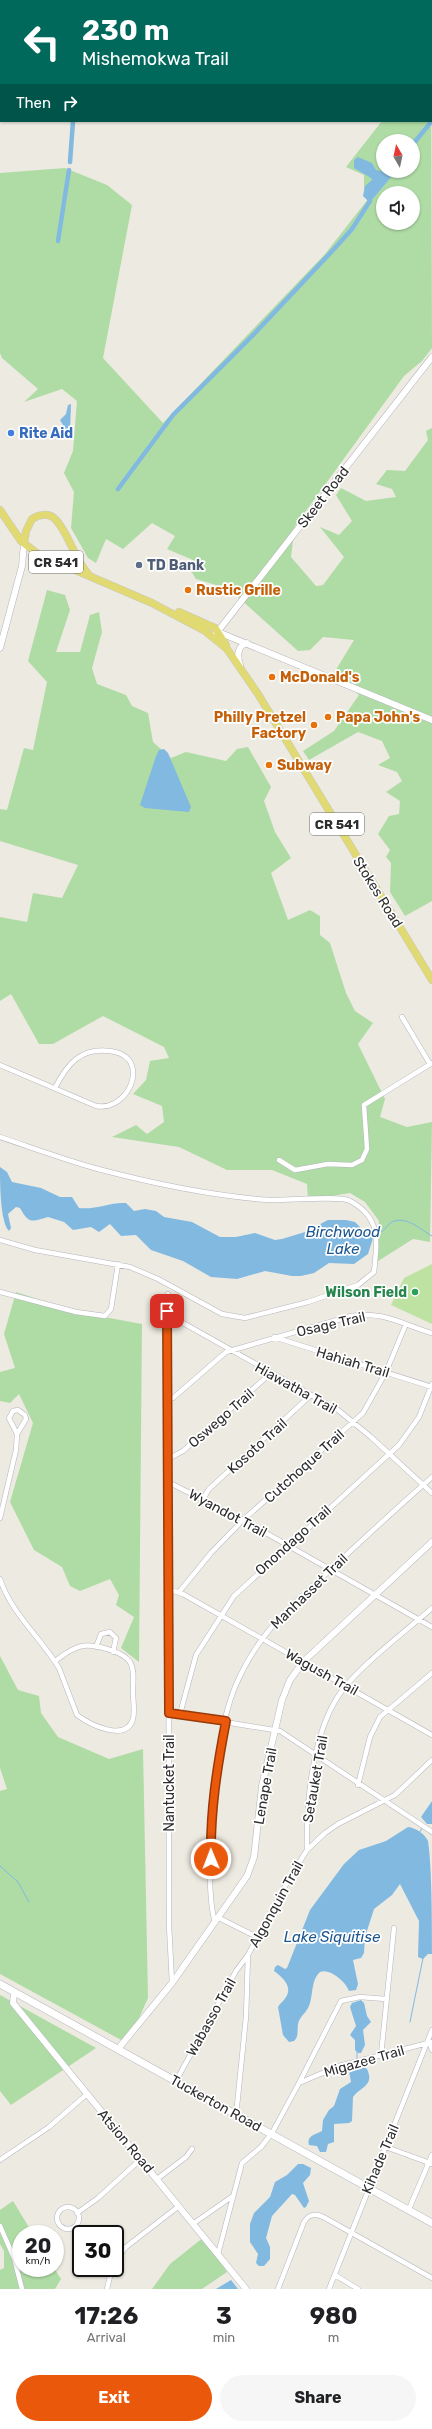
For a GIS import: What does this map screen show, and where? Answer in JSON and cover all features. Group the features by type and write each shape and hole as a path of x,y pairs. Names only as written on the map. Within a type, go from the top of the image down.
{"main road":[{"name":"Stokes Road","path":"0,510 24,543 45,558 152,603 204,622 216,634 242,670 432,980"},
{"path":"24,543 29,524 32,519 41,515 51,516 59,523 80,564 90,577"},
{"name":"Stokes Road","path":"152,603 216,634"},
{"name":"Tuckerton Road","path":"0,1984 234,2114 272,2133 432,2223"}],"street":[{"name":"Skeet Road","path":"216,634 432,357"},
{"path":"0,648 22,566 24,543"},
{"path":"216,634 247,644 432,720"},
{"path":"242,670 238,652 242,645 247,644"},
{"path":"279,1160 295,1170 328,1164 352,1165 362,1160 367,1149 364,1105 431,1063 402,1017"},
{"path":"0,1065 96,1106 108,1107 120,1102 133,1074 132,1066 125,1055 100,1050 83,1054 71,1062 55,1088"},
{"path":"0,1137 97,1169 202,1191 271,1200 345,1199 362,1210 376,1230 378,1239 373,1274 358,1285 308,1302 245,1318 222,1314 147,1273 118,1264 35,1250 0,1240"},
{"path":"0,1292 101,1317 108,1314 111,1309 118,1264"},
{"name":"Nantucket Trail","path":"168,1294 169,1926 172,1983"},
{"name":"Hiawatha Trail","path":"167,1314 230,1351 311,1395 354,1422 390,1453 432,1493"},
{"name":"Osage Trail","path":"168,1399 173,1398 219,1357 230,1351 274,1337 366,1314 386,1316 432,1333"},
{"name":"Cutchoque Trail","path":"179,1592 211,1553 243,1520 354,1422 373,1399 406,1324"},
{"name":"Hahiah Trail","path":"274,1337 432,1386"},
{"name":"Oswego Trail","path":"168,1459 183,1451 271,1373"},
{"name":"Onondago Trail","path":"180,1714 196,1655 220,1615 234,1596 287,1545 402,1441 419,1417 432,1386"},
{"name":"Kosoto Trail","path":"204,1499 209,1489 311,1395"},
{"path":"0,1518 1,1508 16,1450 17,1434 26,1419 25,1415 18,1410 13,1411 9,1418 17,1434"},
{"name":"Manhasset Trail","path":"217,1920 211,1900 212,1814 217,1761 230,1701 239,1678 263,1638 284,1611 432,1477"},
{"name":"Wyandot Trail","path":"168,1482 243,1520 432,1627"},
{"name":"Lenape Trail","path":"118,2049 172,1983 244,1881 252,1863 262,1786 284,1693 290,1680 304,1662 432,1542"},
{"path":"0,1579 13,1606 55,1661 77,1715 109,1730 115,1731 125,1728 133,1719 133,1673 128,1659 113,1652 96,1647 80,1646 55,1661"},
{"name":"Wagush Trail","path":"168,1589 179,1592 263,1638 432,1735"},
{"name":"Setauket Trail","path":"307,1850 309,1799 316,1757 325,1724 336,1699 346,1686 432,1608"},
{"path":"96,1647 101,1634 110,1632 116,1638 113,1652"},
{"path":"358,1785 372,1731 380,1717 432,1672"},
{"path":"169,1713 275,1730 292,1738 316,1757 432,1832"},
{"name":"Algonquin Trail","path":"234,2114 237,2106 246,2017 248,1955 257,1937 307,1850 338,1824 385,1801 399,1792 432,1760"},
{"path":"217,1920 257,1937"},
{"path":"381,2055 394,1928"},
{"name":"Wabasso Trail","path":"176,2081 236,1971 248,1955"},
{"name":"Atsion Road","path":"14,1992 13,2003 194,2223 246,2289"},
{"path":"218,2254 242,2163 261,2147 272,2133 341,2001 360,1997 386,1999"},
{"name":"Kihade Trail","path":"328,2289 335,2275 368,2187 429,2043 432,2030"},
{"path":"429,2043 432,2050"},
{"name":"Migazee Trail","path":"299,2083 330,2069 429,2043"},
{"path":"0,2160 49,2127 87,2094"},
{"path":"386,2147 430,2164"},
{"path":"157,2179 186,2157 192,2149"},
{"path":"409,2210 430,2164 432,2156"},
{"path":"77,2213 98,2198 141,2159"},
{"path":"194,2223 233,2196"},
{"path":"124,2250 179,2206"},
{"path":"68,2207 77,2213 78,2220 72,2228 65,2229 59,2225 57,2218 62,2209 68,2207"},
{"path":"278,2289 306,2218 318,2215 432,2278"},
{"path":"0,2226 14,2258 22,2289"},
{"path":"335,2275 358,2289"},
{"path":"107,2289 110,2277"}],"green space":[{"path":"381,122 431,122 432,348 422,361 404,376 295,526 291,557 316,586 323,585 344,557 320,527 339,535 352,521 336,495 341,488 366,501 396,497 392,489 376,484 387,470 405,471 428,440 426,431 432,428 432,901 405,916 390,892 391,863 386,857 390,850 378,834 389,816 399,814 400,801 386,792 402,781 397,772 378,765 390,758 382,741 358,732 309,760 303,751 334,731 359,695 334,673 354,640 323,637 310,650 298,651 229,589 196,579 188,566 193,560 167,549 175,536 152,523 123,549 106,539 96,563 88,558 71,528 74,492 64,473 73,451 77,401 62,389 24,402 38,389 2,358 0,353 0,173 65,168 107,185 132,205 103,358 163,423 325,254 372,194 364,190 364,175 346,167"},
{"path":"47,590 65,595 70,610 56,652 80,652 90,615 99,612 102,632 92,668 97,684 126,695 132,706 148,713 153,742 171,758 186,752 226,761 237,749 248,747 271,787 264,801 275,832 291,858 271,873 288,920 310,910 320,916 320,935 330,943 346,993 355,1011 373,1023 358,1044 385,1099 380,1117 407,1127 432,1122 430,1242 413,1239 375,1263 379,1221 365,1202 350,1193 308,1200 307,1184 272,1170 227,1170 179,1147 112,1137 136,1125 147,1134 164,1122 162,1106 133,1094 146,1080 150,1061 169,1058 164,1047 103,1016 53,1044 39,1044 11,994 0,1001 0,917 27,922 33,893 62,898 78,865 0,841 0,809 7,810 24,748 33,750 47,682 28,661"},
{"name":"Wilson Field","path":"432,1264 432,1324 391,1305 404,1278"},
{"path":"16,1292 77,1312 142,1324 139,1662 121,1648 134,1617 116,1605 119,1595 110,1579 80,1591 70,1586 62,1567 34,1550 10,1502 33,1423 19,1394 10,1403 0,1401 0,1372 15,1368 4,1334"},
{"path":"0,1656 18,1690 39,1696 41,1713 58,1737 109,1759 143,1749 148,1998 139,2018 139,2025 123,2041 0,1974 0,1791 7,1789 0,1768"},
{"path":"0,1995 96,2048 11,2105 0,2091"},
{"path":"13,2201 28,2225 12,2225 12,2277 60,2277 61,2279 55,2289 0,2289 0,2270 4,2268 4,2251 0,2244 0,2210"},
{"path":"204,2237 227,2272 202,2289 152,2289 170,2264"}],"water":[{"path":"358,157 372,163 376,170 376,178 390,178 384,186 376,186 376,195 371,201 368,201 363,196 365,186 372,180 354,168 354,160"},
{"path":"71,404 70,432 67,432 60,420 66,414 68,405"},
{"path":"164,749 168,753 191,807 189,812 145,808 140,805 156,756 159,750"},
{"name":"Birchwood Lake","path":"0,1167 7,1172 12,1182 41,1188 60,1197 72,1197 79,1208 91,1208 126,1203 134,1211 145,1209 156,1211 164,1217 192,1222 220,1237 236,1237 255,1233 275,1240 282,1239 305,1232 328,1220 346,1220 355,1222 365,1232 373,1231 374,1235 368,1254 354,1264 329,1263 314,1273 301,1276 292,1276 265,1271 237,1279 211,1277 183,1261 151,1250 136,1235 121,1236 110,1224 99,1232 91,1227 73,1230 64,1222 48,1217 34,1221 28,1219 20,1208 16,1207 8,1214 11,1228 9,1231 2,1211"},
{"path":"432,1801 432,1824 427,1824 421,1817"},
{"name":"Lake Siquitise","path":"408,1827 420,1832 428,1841 431,1881 432,1954 428,1954 423,1959 418,1957 419,1921 400,1884 392,1895 374,1909 365,1937 364,1953 361,1958 353,1960 358,1984 356,1990 349,1991 345,1984 333,1974 324,1971 320,1972 313,1984 310,2004 299,2021 297,2038 294,2041 289,2042 283,2035 278,2007 286,1997 288,1989 286,1982 274,1971 275,1967 278,1965 285,1969 287,1968 310,1910 344,1864 359,1850 386,1841"},
{"path":"361,2000 364,2003 367,2016 371,2022 363,2030 365,2045 361,2053 358,2053 355,2050 355,2040 350,2035 356,2026 350,2007 352,2003"},
{"path":"360,2064 367,2069 369,2079 366,2086 353,2097 352,2121 349,2123 334,2124 334,2142 328,2144 326,2152 320,2152 317,2146 309,2145 309,2139 322,2131 323,2120 329,2110 334,2106 340,2089 351,2082 349,2071"},
{"path":"298,2164 303,2164 311,2168 310,2175 303,2183 309,2201 304,2208 295,2195 292,2194 272,2216 266,2238 270,2247 270,2259 264,2266 259,2266 256,2263 258,2254 250,2242 250,2224 254,2213 270,2197 275,2182 287,2175"},
{"path":"231,2280 238,2289 216,2289"}],"waterway":[{"path":"70,162 73,122"},
{"path":"420,136 431,122"},
{"path":"58,241 69,170"},
{"path":"118,489 173,415 255,333 335,248 352,229 370,201"},
{"path":"378,1233 392,1222 403,1220 413,1224 432,1236"},
{"path":"419,1833 423,1827"},
{"path":"0,1866 18,1882 29,1902"},
{"path":"410,2022 423,1958"},
{"path":"357,2052 357,2061"}],"place":[{"name":"Rite Aid","path":"11,433"},
{"name":"TD Bank","path":"139,565"},
{"name":"Rustic Grille","path":"188,590"},
{"name":"McDonald's","path":"272,677"},
{"name":"Papa John's","path":"328,717"},
{"name":"Philly Pretzel Factory","path":"314,725"},
{"name":"Subway","path":"269,765"},
{"name":"Wilson Field","path":"415,1292"}],"route":[{"path":"167,1311 169,1713 226,1721 217,1761 212,1814 211,1859"}]}
